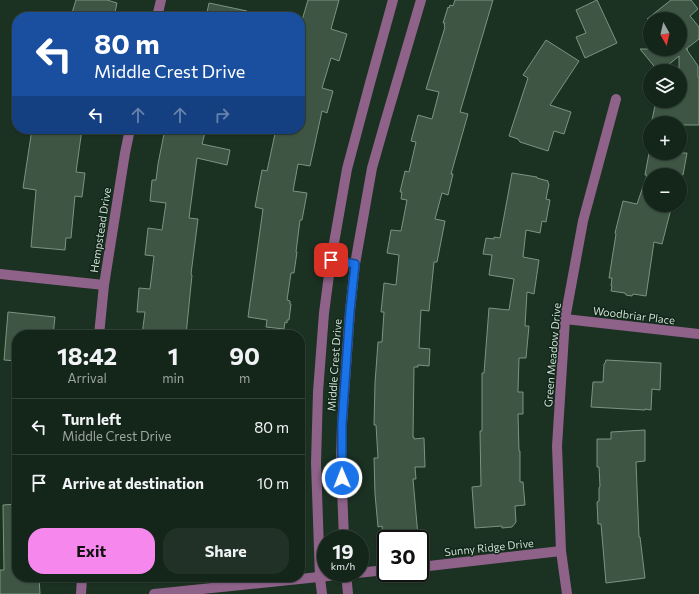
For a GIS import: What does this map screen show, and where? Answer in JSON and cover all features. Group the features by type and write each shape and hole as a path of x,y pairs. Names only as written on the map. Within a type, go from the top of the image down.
{"street":[{"path":"158,12 161,0"},
{"name":"Middle Crest Drive","path":"318,530 316,464 318,392 324,313 331,260 347,169 393,0"},
{"name":"Middle Crest Drive","path":"344,530 342,424 355,264 372,168 421,0"},
{"name":"Green Meadow Drive","path":"567,594 561,551 557,446 565,319 583,221 616,99"},
{"name":"Hempstead Drive","path":"100,330 104,285 129,134"},
{"path":"331,260 355,264"},
{"path":"0,274 104,285"},
{"name":"Woodbriar Place","path":"565,319 699,334"},
{"name":"Sunny Ridge Drive","path":"429,566 561,551"},
{"path":"305,579 317,578"},
{"path":"82,582 82,594"},
{"path":"154,594 278,582"},
{"name":"Middle Crest Drive","path":"320,582 322,594"},
{"path":"347,582 348,594"}],"building":[{"path":"76,0 107,0 117,3 115,12 72,12"},
{"path":"308,0 339,0 331,29 347,34 339,61 331,58 322,88 333,91 327,113 322,111 310,166 298,164 293,191 307,193 302,220 300,220 294,273 291,273 287,300 290,301 291,304 289,320 287,320 287,323 285,322 284,329 266,327 267,320 248,317 263,209 255,207 262,170 267,171 275,134 305,134 304,12"},
{"path":"455,0 493,0 460,112 468,114 451,174 453,174 448,195 442,193 435,219 445,221 437,262 434,262 429,311 421,310 419,348 430,349 429,366 418,365 418,367 414,367 413,437 414,439 424,438 425,467 415,467 416,479 413,479 417,530 382,530 382,526 378,527 375,494 374,458 378,458 376,425 374,425 375,383 378,342 382,342 384,312 381,312 384,283 396,285 399,255 387,253 391,230 401,231 407,200 401,199 402,192 400,192 405,171 409,172 416,142 411,141 418,115 432,119 439,92 426,89 445,27 445,23 443,23 448,7 449,8 450,5 453,6"},
{"path":"597,0 617,43 585,58 576,37 586,33 576,10"},
{"path":"671,0 691,0 698,9 690,16 699,27 699,39 687,48 687,12 656,12"},
{"path":"209,3 247,11 247,12 207,12"},
{"path":"546,40 579,61 550,105 571,112 564,134 554,131 548,151 520,142 518,139 509,136 528,78 523,75"},
{"path":"687,50 698,66 699,125 687,125 687,116 653,116 655,108 687,108 687,64 679,64 679,56 687,56"},
{"path":"646,56 679,56 669,64 652,64"},
{"path":"31,134 81,134 76,172 85,173 82,197 75,196 71,238 66,238 65,250 31,247 36,190 23,188"},
{"path":"164,134 205,134 202,144 230,150 227,165 197,158 189,218 198,219 191,274 186,330 143,330 145,312 137,312 139,288 150,289 154,256 145,255 148,228 162,230 166,203 150,201 152,180 156,180"},
{"path":"648,160 686,160 684,168 646,168"},
{"path":"512,173 537,177 548,181 549,184 546,199 550,200 546,222 542,221 540,233 526,230 523,257 539,260 534,294 527,292 525,326 529,326 526,358 519,358 518,392 523,392 523,414 518,414 520,482 523,482 525,505 515,506 516,522 512,527 502,528 502,526 475,528 472,487 481,486 480,431 482,431 482,373 484,373 489,308 509,310 514,279 489,275 492,255 483,254 486,238 500,238"},
{"path":"643,187 643,212 670,212 662,244 654,242 646,296 633,294 632,296 626,295 625,293 611,291 612,278 609,278 615,233 623,201 637,204"},
{"path":"8,312 55,317 54,330 12,330 12,361 4,360"},
{"path":"606,360 661,363 660,390 652,389 651,410 591,407 593,382 603,382 604,364"},
{"path":"645,430 645,461 636,462 639,537 645,578 606,583 601,524 598,524 597,502 599,501 600,486 599,467 597,467 597,439 611,439 611,432"},
{"path":"12,504 12,582 39,582 40,594 0,594 0,570 4,570 3,505"}],"route":[{"path":"331,260 355,264 342,424 342,478"}]}
